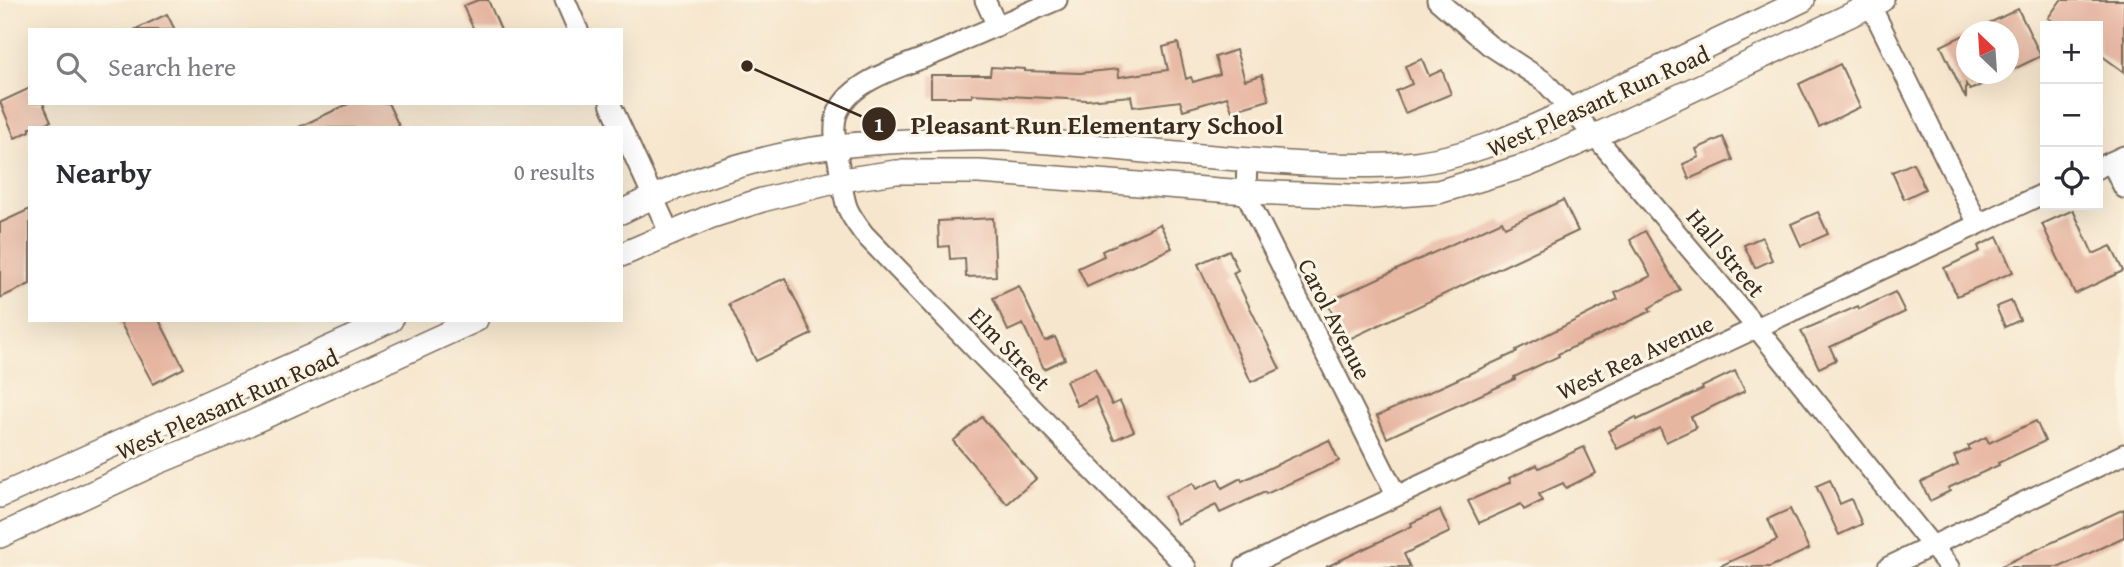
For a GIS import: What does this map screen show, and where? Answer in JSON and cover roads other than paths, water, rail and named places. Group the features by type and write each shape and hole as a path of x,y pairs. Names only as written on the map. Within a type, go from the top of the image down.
{"main road":[{"name":"West Pleasant Run Road","path":"623,211 653,197 749,163 836,145 932,139 1005,139 1247,160 1353,165 1407,164 1448,157 1488,145 1571,109 1804,0"},
{"name":"West Pleasant Run Road","path":"623,254 712,216 762,200 842,180 897,172 979,172 1246,192 1371,197 1438,192 1528,165 1595,136 1873,2"},
{"name":"West Pleasant Run Road","path":"0,496 387,322"},
{"name":"West Pleasant Run Road","path":"5,534 472,322"},
{"path":"87,457 103,488"},
{"path":"0,509 5,534"}],"street":[{"path":"565,0 577,28"},
{"path":"985,0 997,26"},
{"name":"Elm Street","path":"1057,0 965,39 952,48 879,76 858,88 838,111 835,127 847,207 864,234 1186,567"},
{"name":"Hall Street","path":"1437,0 1489,44 1544,81 1571,109 1756,327 1950,567"},
{"path":"1873,2 1978,224"},
{"path":"611,105 621,126"},
{"path":"623,131 670,234"},
{"name":"Carol Avenue","path":"1247,160 1246,192 1396,495"},
{"path":"2111,162 2124,188"},
{"name":"West Rea Avenue","path":"1245,567 2040,194"},
{"path":"1888,567 2124,454"}],"place":[{"name":"Pleasant Run Elementary School","path":"747,66"}]}
